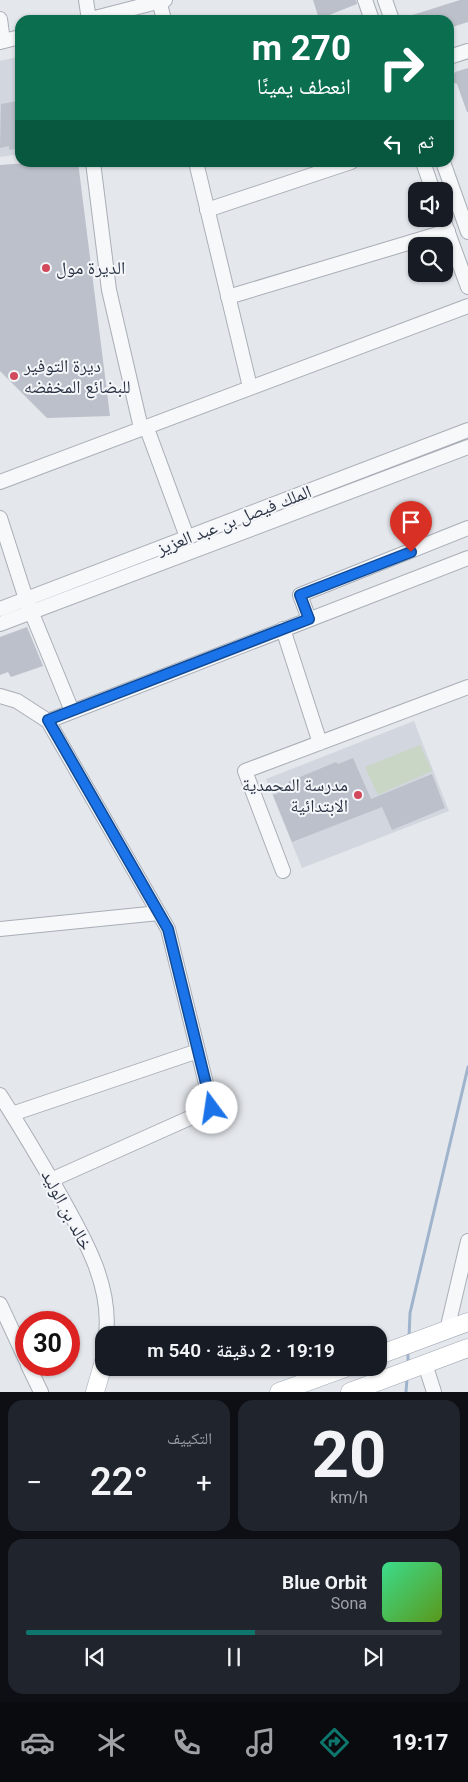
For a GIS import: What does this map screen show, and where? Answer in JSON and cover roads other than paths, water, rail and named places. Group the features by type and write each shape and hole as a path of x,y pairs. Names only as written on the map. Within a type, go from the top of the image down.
{"main road":[{"path":"387,1352 468,1322"},
{"path":"350,1392 468,1348"},
{"path":"95,1392 100,1376"},
{"path":"105,1376 106,1392"},
{"path":"279,1392 323,1376"}],"street":[{"path":"86,0 88,15"},
{"path":"365,0 370,15"},
{"path":"385,0 390,15"},
{"path":"107,15 161,1 163,15"},
{"path":"0,19 2,41 15,38"},
{"path":"454,55 468,51"},
{"path":"94,167 109,290 144,427 187,538"},
{"path":"197,167 250,387"},
{"path":"207,210 336,167"},
{"path":"425,167 430,182"},
{"path":"445,167 468,232"},
{"path":"228,297 440,227"},
{"path":"447,227 468,287"},
{"path":"0,482 468,306"},
{"name":"الملك فيصل بن عبد العزيز","path":"0,624 29,606 187,538 468,430"},
{"name":"الملك فيصل بن عبد العزيز","path":"0,609 29,606 468,446"},
{"path":"0,518 29,606 72,711"},
{"path":"309,619 300,595 468,528"},
{"path":"48,720 468,558"},
{"path":"283,630 320,743"},
{"path":"283,871 244,771 468,687"},
{"path":"0,696 17,702 48,720 168,929 212,1108 51,1180"},
{"path":"0,929 159,913"},
{"path":"12,1114 198,1051"},
{"name":"خالد بن الوليد","path":"0,1096 51,1180 85,1241 105,1297 107,1326"},
{"path":"447,1330 468,1241"},
{"path":"0,1304 15,1336"},
{"path":"425,1364 434,1392"},
{"path":"33,1376 41,1392"}],"waterway":[{"path":"409,1337 410,1313 468,1067"},
{"path":"408,1350 408,1363"},
{"path":"406,1392 407,1378"}],"place":[{"name":"الديرة مول","path":"46,268"},
{"name":"ديرة التوفير للبضائع المخفضه","path":"14,376"},
{"name":"مدرسة المحمدية الابتدائية","path":"358,795"}]}
